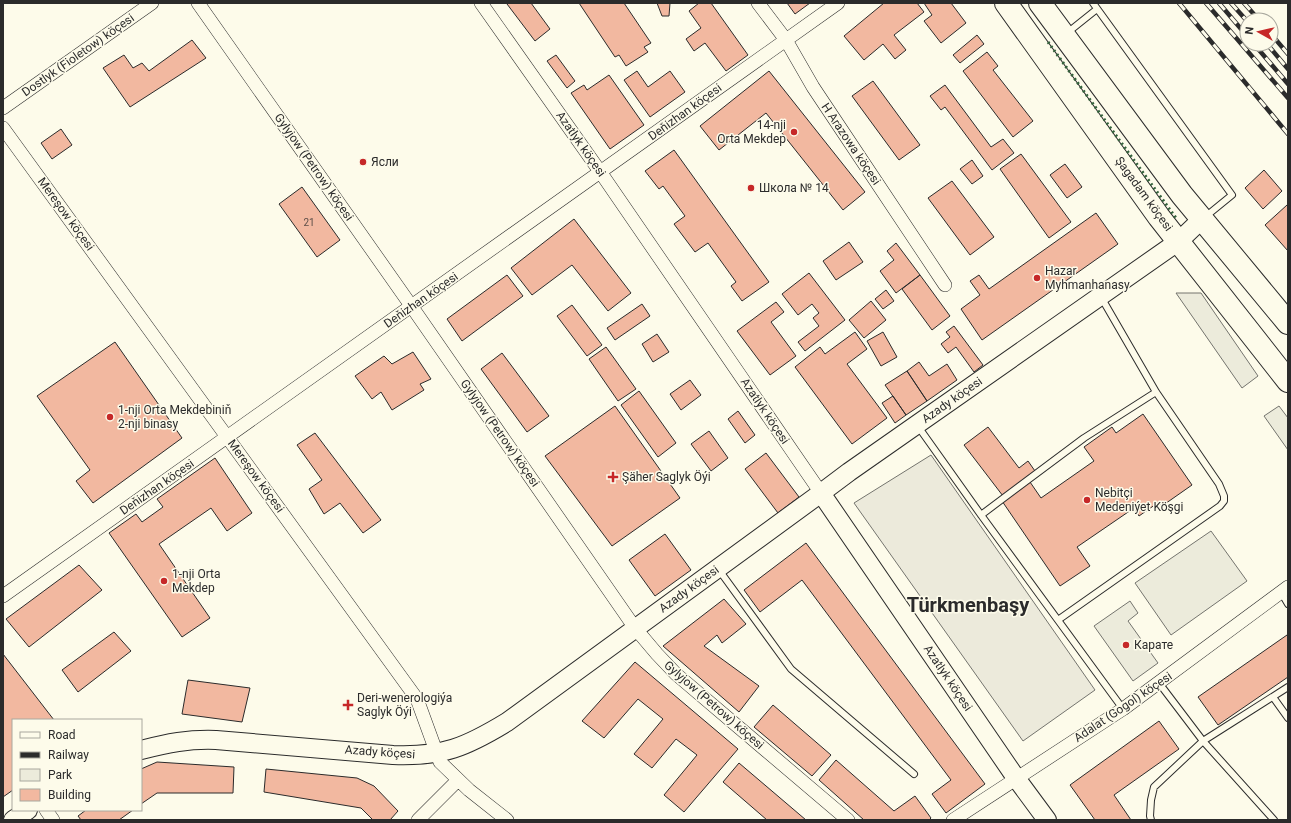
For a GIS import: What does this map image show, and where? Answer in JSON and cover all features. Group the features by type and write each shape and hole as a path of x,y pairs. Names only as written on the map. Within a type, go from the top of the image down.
{"highway":[{"name":"Şagadam köçesi","path":"1006,3 1160,217 1288,381"},
{"path":"1040,3 1182,195 1288,323"}],"main road":[{"name":"Azady köçesi","path":"142,750 167,743 195,739 414,756 436,754 461,747 485,736 507,722 916,424 1179,241 1202,219"},
{"name":"Azatlyk köçesi","path":"822,493 1016,778 1047,820"},
{"path":"13,820 26,811"}],"street":[{"name":"Dostlyk (Fioletow) köçesi","path":"3,108 152,3"},
{"name":"Gylyjow (Petrow) köçesi","path":"198,3 635,628 676,674 848,820"},
{"name":"Azatlyk köçesi","path":"481,3 601,172 822,493"},
{"name":"H Arazowa köçesi","path":"758,3 786,40 813,87 945,285"},
{"name":"Deňizhan köçesi","path":"3,596 838,3"},
{"name":"Mereşow köçesi","path":"3,128 417,699 440,762 458,780 507,820"},
{"name":"Adalat (Gogol) köçesi","path":"953,820 1123,709 1285,589"},
{"path":"418,820 458,780"},
{"path":"47,811 53,820"}],"lane":[{"path":"1093,3 1232,195 1202,219"},
{"path":"1063,36 1097,9"},
{"path":"1058,620 1220,506 1224,501 1224,496 1219,484 1156,392 1101,296"},
{"path":"981,515 1084,438 1156,392"},
{"path":"916,424 1123,709"},
{"path":"718,569 791,669 914,774"},
{"path":"1285,589 1288,604"},
{"path":"1159,683 1203,741 1274,820"},
{"path":"1151,820 1151,800 1154,787 1203,741 1288,688"},
{"path":"1273,697 1288,718"}],"green space":[{"path":"1176,293 1201,293 1258,376 1242,388"},
{"path":"1279,406 1288,418 1288,450 1264,416"},
{"path":"1211,531 1247,581 1171,635 1135,583"},
{"name":"Карате","path":"1130,601 1138,613 1128,621 1158,663 1133,681 1094,626"}],"shaded area":[{"path":"931,455 1095,690 1023,741 854,503"}],"building":[{"path":"531,3 550,29 535,41 507,4"},
{"path":"579,3 624,3 651,43 644,47 648,52 626,66 619,55 615,57"},
{"path":"657,3 670,3 669,16 662,16"},
{"path":"699,3 711,3 748,55 726,71 705,43 694,51 686,39 701,28 689,11"},
{"path":"787,3 810,3 795,14"},
{"path":"884,3 917,3 924,12 894,35 906,50 895,59 883,44 864,60 844,36"},
{"path":"924,3 951,3 966,23 941,43 924,21 932,15"},
{"path":"977,35 984,44 960,63 953,55"},
{"path":"192,40 206,58 130,107 103,68 124,55 133,68 142,63 149,71"},
{"path":"987,52 998,66 993,70 1033,121 1013,137 963,71"},
{"path":"556,55 575,81 567,88 547,61"},
{"path":"637,71 648,87 670,71 685,92 650,117 624,80"},
{"path":"769,71 865,192 843,210 766,113 719,150 700,126"},
{"path":"609,75 644,125 610,149 571,93 584,85 587,90"},
{"path":"873,81 920,145 899,160 852,96"},
{"path":"945,85 991,147 1003,139 1014,153 992,170 945,107 941,110 930,96"},
{"path":"61,129 72,145 52,159 41,143"},
{"path":"674,150 769,282 742,301 731,286 736,282 708,243 695,252 674,224 685,216 663,186 659,189 645,171"},
{"path":"1021,154 1071,222 1049,238 1000,169"},
{"path":"972,160 983,176 972,184 960,169"},
{"path":"1065,164 1082,187 1067,198 1050,175"},
{"path":"1264,170 1282,191 1263,209 1245,188"},
{"path":"952,181 994,237 970,255 928,198"},
{"path":"302,187 340,240 317,257 279,204"},
{"path":"1287,205 1288,206 1288,251 1265,225"},
{"name":"Hazar Myhmanhanasy","path":"1096,213 1118,244 982,340 961,309 980,295 970,281 979,275 989,289"},
{"path":"574,219 631,293 608,311 572,265 532,295 511,268"},
{"path":"849,242 863,262 836,280 823,261"},
{"path":"896,243 920,275 896,293 880,271 894,260 887,251"},
{"path":"809,273 845,320 805,351 798,342 819,326 813,318 819,313 812,304 798,315 782,294"},
{"path":"507,275 523,296 462,341 447,319"},
{"path":"920,275 950,316 932,330 902,289"},
{"path":"886,290 894,301 883,309 875,299"},
{"path":"871,301 886,320 864,338 849,320"},
{"path":"776,302 784,312 771,322 796,356 770,375 737,331"},
{"path":"642,304 650,316 615,340 607,328"},
{"path":"572,305 602,345 587,356 557,316"},
{"path":"954,326 983,365 974,372 956,347 948,353 941,344 950,337 946,332"},
{"path":"855,332 867,349 847,364 887,418 852,444 795,367 820,347 825,354"},
{"path":"883,332 897,357 881,366 867,341"},
{"path":"657,334 669,352 653,362 642,344"},
{"name":"1-nji Orta Mekdebiniň 2-nji binasy","path":"115,342 182,438 93,503 76,481 90,470 37,396"},
{"path":"606,347 636,389 618,401 589,359"},
{"path":"413,352 431,379 420,384 424,390 392,410 381,392 372,399 355,376 384,356 392,364"},
{"path":"502,353 549,416 527,432 481,369"},
{"path":"919,362 929,376 947,364 957,380 927,401 907,371"},
{"path":"907,371 927,401 906,415 885,385"},
{"path":"690,380 701,395 681,410 670,394"},
{"path":"639,391 676,443 658,457 621,405"},
{"path":"893,396 906,415 895,423 882,403"},
{"name":"Şäher Saglyk Öýi","path":"615,406 680,498 612,546 545,456"},
{"path":"738,411 755,435 745,443 728,419"},
{"name":"Nebitçi Medeniýet Köşgi","path":"1143,414 1192,485 1162,506 1159,502 1139,516 1134,508 1077,547 1090,566 1060,586 1002,501 1030,482 1041,498 1094,461 1084,447 1112,427 1116,433"},
{"path":"988,427 1019,468 1028,461 1035,471 1003,496 964,445"},
{"path":"709,431 728,458 711,471 691,444"},
{"path":"315,433 381,520 363,533 340,503 324,514 309,489 322,480 297,445"},
{"path":"766,453 799,497 778,513 745,469"},
{"name":"1-nji Orta Mekdep","path":"215,458 252,513 227,531 211,508 159,544 210,618 182,637 109,533 136,514 142,522 163,507 157,499"},
{"path":"665,534 691,570 655,596 629,560"},
{"path":"806,543 985,784 946,813 932,794 951,780 802,580 760,612 744,590"},
{"path":"79,565 102,590 29,647 6,619"},
{"path":"724,599 746,624 722,643 717,635 704,646 759,686 739,712 663,646"},
{"path":"114,632 131,651 78,692 62,670"},
{"path":"1287,635 1288,677 1218,725 1198,697"},
{"path":"3,654 53,719 12,719 12,791 3,797"},
{"path":"635,662 738,749 684,812 664,795 697,755 676,739 652,768 634,754 663,719 638,699 604,738 582,721"},
{"path":"188,680 250,688 242,722 182,714"},
{"path":"773,705 831,755 812,776 754,727"},
{"path":"1159,721 1179,749 1114,795 1131,820 1095,820 1070,785"},
{"path":"836,760 894,811 915,796 931,818 929,820 864,820 819,780"},
{"path":"157,762 234,767 233,793 157,793 142,803 142,769"},
{"path":"739,763 806,820 767,820 723,782"},
{"path":"266,769 357,778 374,786 398,811 390,820 373,820 361,808 264,792"},
{"path":"85,811 132,811 119,820 81,820 78,816"}],"railway":[{"path":"1179,3 1288,134"},
{"path":"1206,3 1288,98"},
{"path":"1219,3 1239,27"},
{"path":"1231,3 1239,12"},
{"path":"1244,3 1252,12"},
{"path":"1279,43 1288,54"},
{"path":"1261,52 1288,84"},
{"path":"1274,52 1288,69"}],"hedge":[{"path":"1048,42 1176,218"}],"place":[{"name":"14-nji Orta Mekdep","path":"794,132"},
{"name":"Ясли","path":"363,162"},
{"name":"Школа № 14","path":"751,188"},
{"name":"Hazar Myhmanhanasy","path":"1037,278"},
{"name":"1-nji Orta Mekdebiniň 2-nji binasy","path":"110,417"},
{"name":"Şäher Saglyk Öýi","path":"613,477"},
{"name":"Nebitçi Medeniýet Köşgi","path":"1087,500"},
{"name":"1-nji Orta Mekdep","path":"164,581"},
{"name":"Карате","path":"1126,645"},
{"name":"Deri-wenerologiýa Saglyk Öýi","path":"348,705"}],"district":[{"name":"Türkmenbaşy","path":"968,605"}]}
